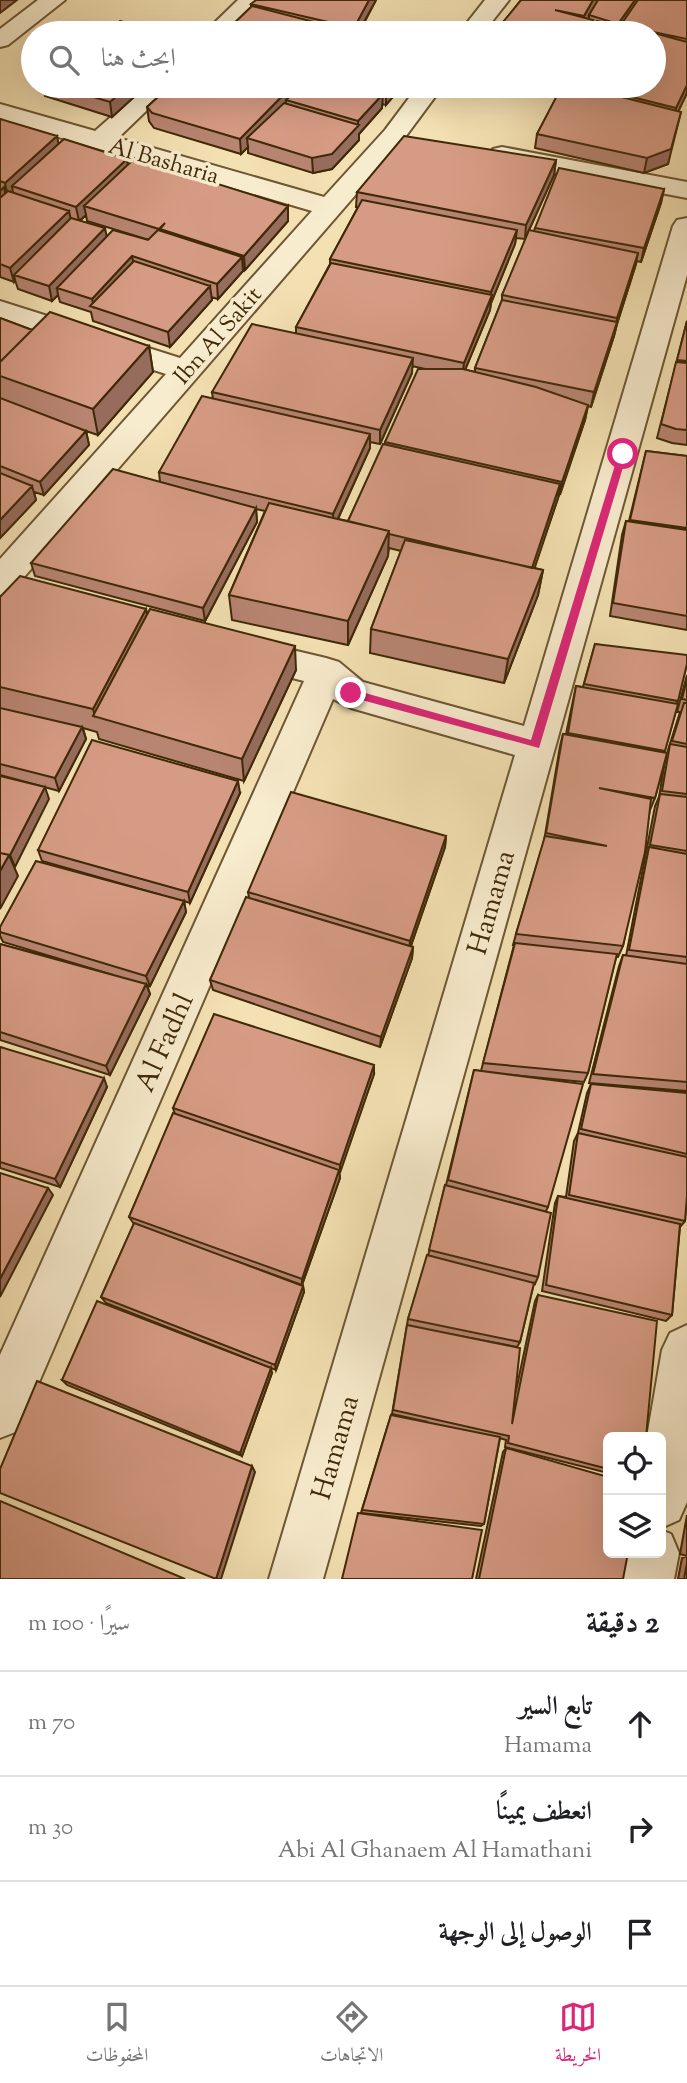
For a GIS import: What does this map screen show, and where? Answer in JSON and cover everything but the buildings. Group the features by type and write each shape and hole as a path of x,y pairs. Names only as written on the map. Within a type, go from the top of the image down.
{"street":[{"path":"25,21 53,0"},
{"path":"229,21 252,0"},
{"path":"480,21 497,0"},
{"path":"0,40 21,24"},
{"path":"100,141 147,98"},
{"name":"Ibn Al Sakit","path":"9,591 186,370 329,206 407,137 425,98"},
{"name":"Al Basharia","path":"0,112 329,206"},
{"path":"474,150 687,190"},
{"name":"Hamama","path":"296,1579 564,644 636,456 687,226"},
{"path":"0,310 186,370"},
{"path":"564,644 605,648"},
{"path":"217,645 326,672 351,693 535,745"},
{"name":"Al Fadhl","path":"0,1413 326,672"},
{"path":"662,1495 687,1350"},
{"path":"648,1579 651,1558"}],"route":[{"path":"351,693 535,745 623,454"}]}
